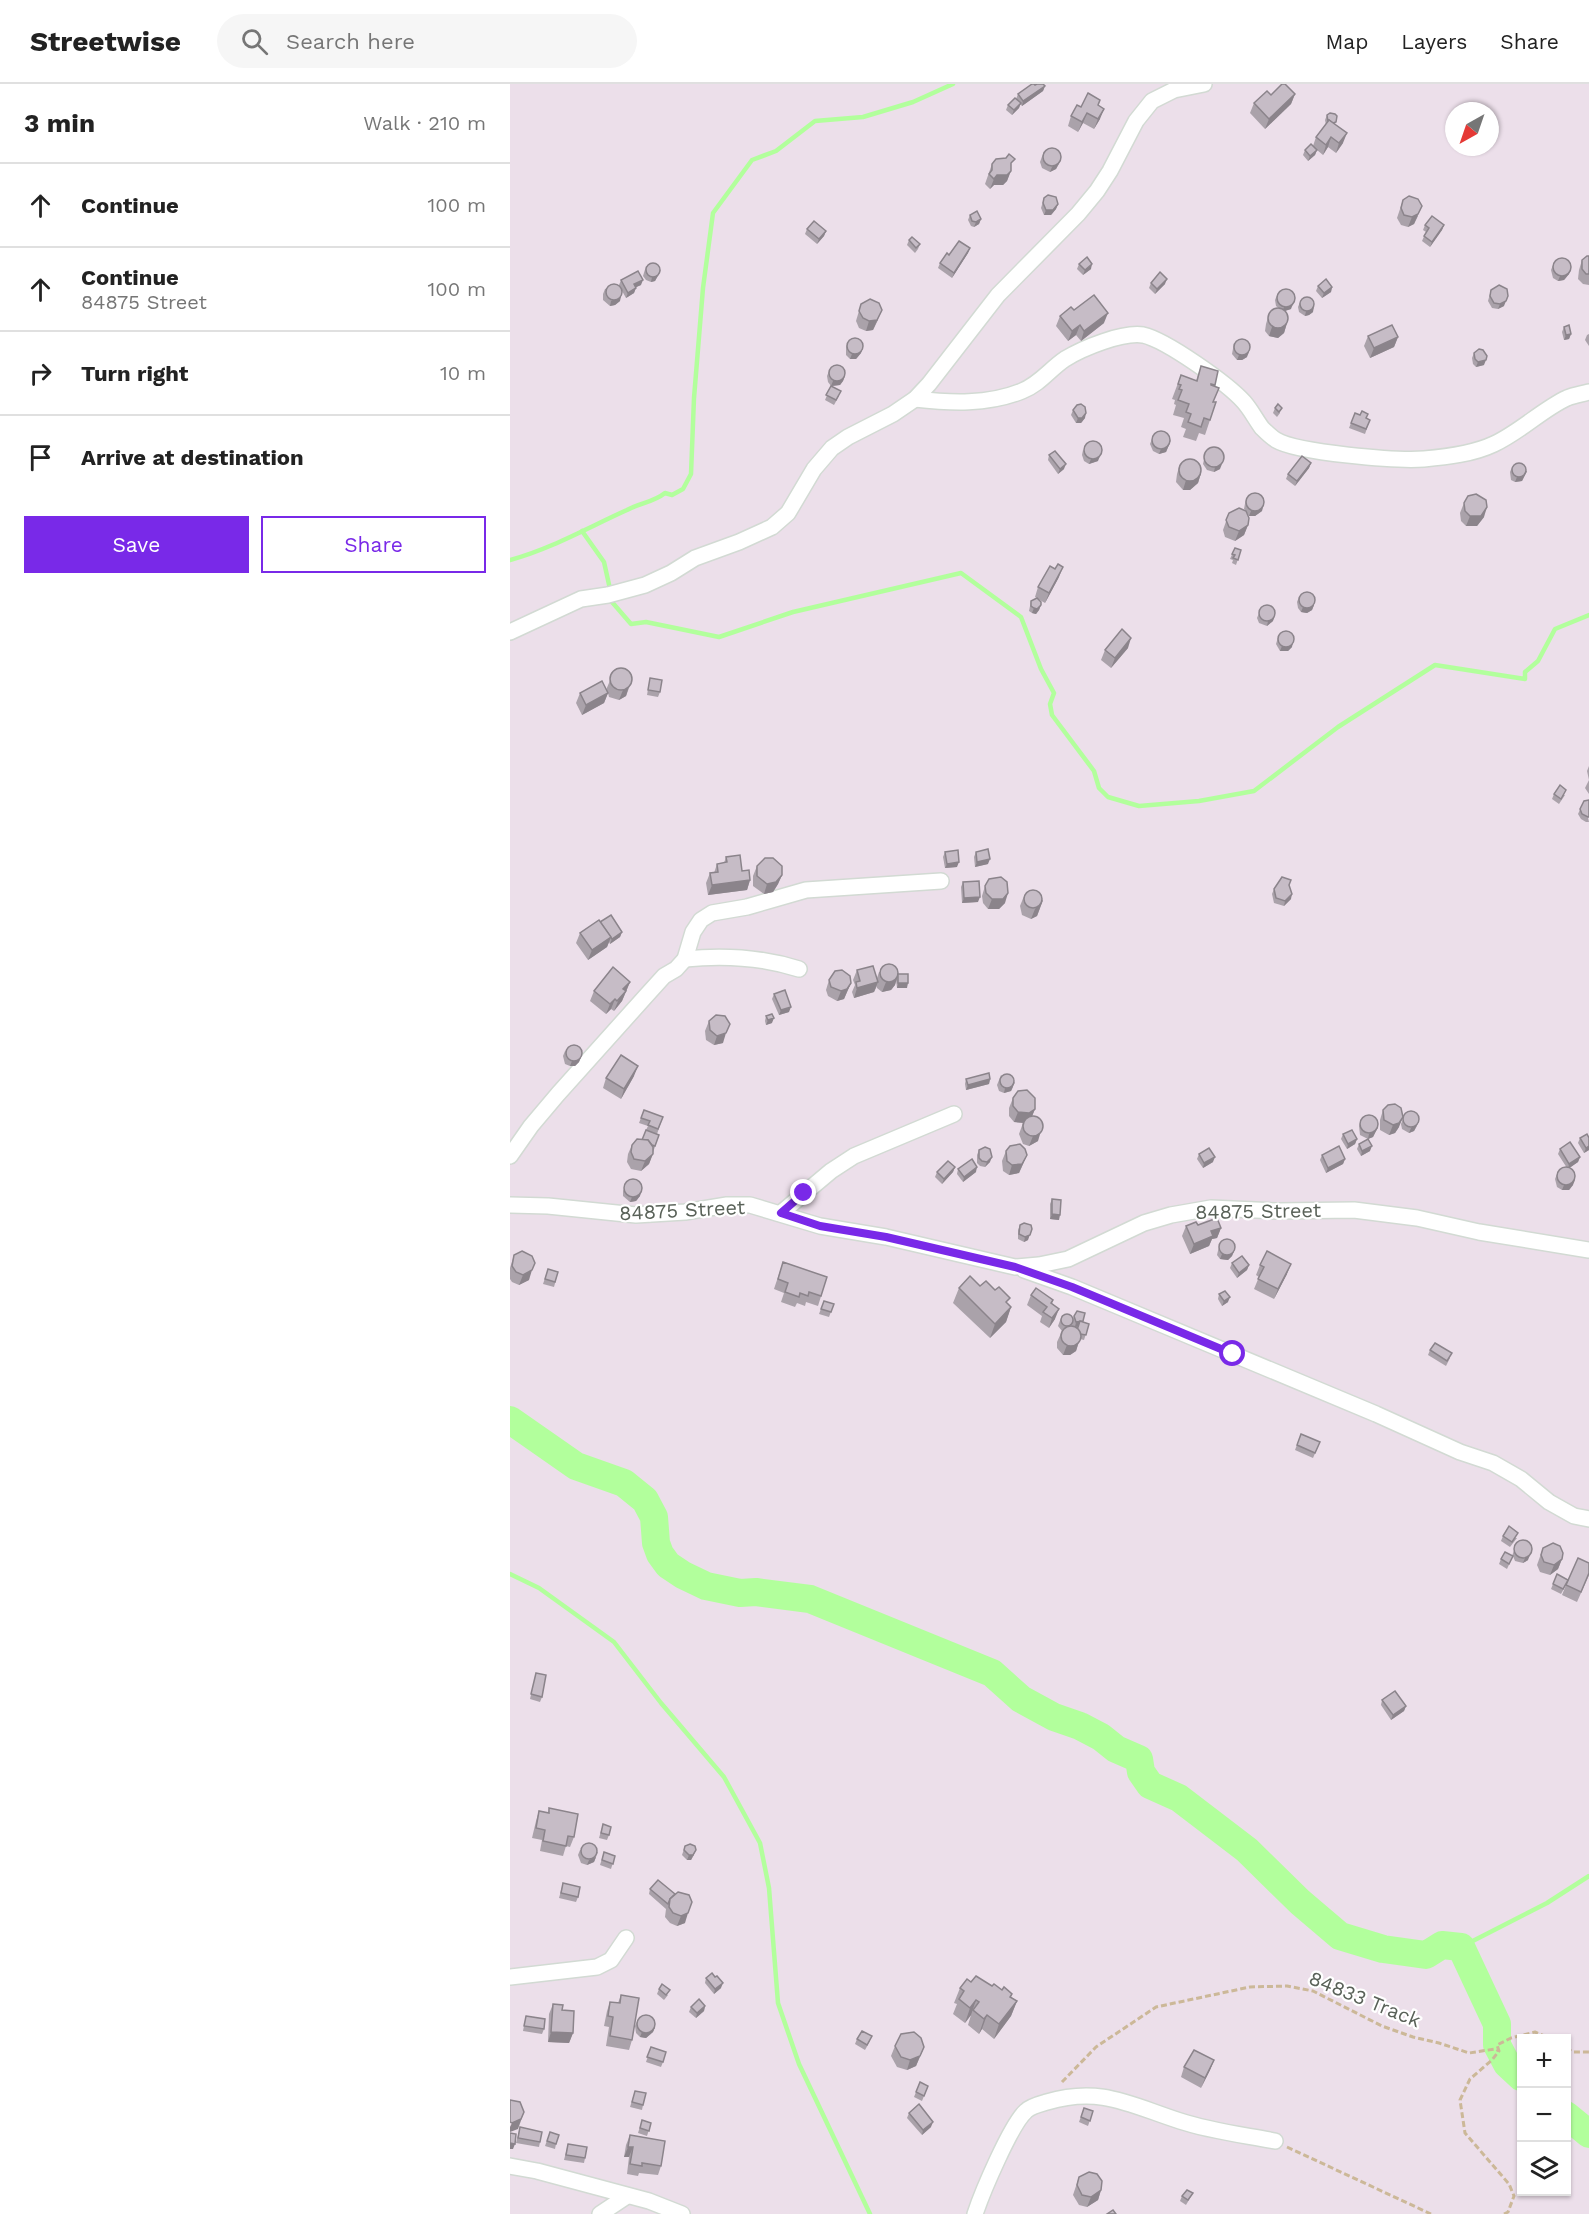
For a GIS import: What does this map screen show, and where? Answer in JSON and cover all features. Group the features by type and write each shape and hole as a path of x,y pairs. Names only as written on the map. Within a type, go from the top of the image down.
{"street":[{"path":"510,632 581,599 608,595 645,585 695,558 740,542 772,527 788,513 814,469 832,448 848,436 893,414 915,399 998,295 1078,214 1110,171 1136,121 1152,101 1174,90 1204,84"},
{"path":"915,399 963,402 1005,397 1039,383 1065,359 1095,345 1124,336 1141,335 1173,348 1229,387 1276,440 1300,448 1335,453 1421,459 1464,454 1493,445 1567,399 1589,392"},
{"path":"510,1156 558,1094 664,976 676,969 685,959 693,932 701,920 712,913 747,907 806,890 942,880"},
{"path":"685,959 750,957 774,961 799,969"},
{"path":"781,1213 854,1156 954,1113"},
{"name":"84875 Street","path":"510,1205 548,1206 636,1215 685,1212 727,1205 750,1206 820,1226 886,1237 1015,1267 1068,1259 1144,1223 1171,1215 1210,1208 1278,1211 1354,1210 1417,1218 1479,1232 1589,1250"},
{"path":"1015,1267 1072,1287 1376,1414 1460,1452 1493,1463 1521,1479 1549,1502 1574,1516 1589,1519"},
{"path":"510,1977 597,1967 610,1960 626,1938"},
{"path":"975,2214 993,2170 1019,2120 1026,2110 1039,2104 1069,2097 1112,2097 1145,2107 1181,2122 1275,2141"},
{"path":"510,2166 537,2171 627,2196 663,2210 682,2214"},
{"path":"600,2214 627,2196"}],"path":[{"name":"84833 Track","path":"1039,2104 1096,2047 1156,2007 1250,1987 1287,1986 1313,1990 1382,2026 1413,2037 1469,2053 1495,2049 1498,2051"},
{"path":"1504,2214 1508,2212 1514,2196 1509,2184 1465,2133 1460,2100 1470,2079 1492,2060 1498,2051 1497,2045 1517,2036"},
{"path":"1571,2050 1589,2052"},
{"path":"1275,2141 1431,2214"}],"building":[{"path":"1032,84 1045,86 1023,101 1018,94"},
{"path":"1282,84 1285,84 1295,94 1269,119 1254,103 1267,91 1271,95"},
{"path":"1088,93 1100,100 1098,105 1104,109 1098,119 1087,113 1082,122 1071,116 1077,105 1081,107"},
{"path":"1015,98 1021,103 1014,110 1008,105"},
{"path":"1330,113 1337,116 1336,122 1329,120 1328,122 1327,115"},
{"path":"1329,120 1347,133 1339,143 1331,137 1326,145 1316,137"},
{"path":"1311,144 1317,150 1310,156 1305,150"},
{"path":"1052,148 1058,151 1061,157 1058,163 1052,166 1046,163 1043,157 1046,151"},
{"path":"1009,154 1015,159 1011,163 1011,171 1007,175 997,175 994,179 989,174 992,164 996,159 1006,158"},
{"path":"1048,195 1056,197 1058,204 1053,210 1046,210 1043,203 1044,198"},
{"path":"1409,196 1418,199 1422,206 1418,214 1412,217 1404,215 1401,208 1403,200"},
{"path":"977,211 981,219 976,222 972,221 970,215"},
{"path":"1432,216 1444,225 1432,242 1424,236 1429,228 1425,225"},
{"path":"814,221 826,231 819,239 807,229"},
{"path":"912,237 920,244 916,248 909,240"},
{"path":"959,241 970,248 954,273 940,263"},
{"path":"1589,256 1589,274 1582,269 1582,260"},
{"path":"1087,257 1092,264 1085,270 1079,264"},
{"path":"1562,258 1568,261 1571,267 1568,273 1562,276 1556,273 1553,267 1556,261"},
{"path":"650,263 656,263 660,270 656,277 650,277 646,273 646,267"},
{"path":"638,271 643,280 634,284 636,288 628,293 621,280"},
{"path":"1160,272 1167,279 1157,289 1151,283"},
{"path":"1326,279 1332,287 1324,293 1318,286"},
{"path":"611,284 617,284 622,292 620,298 611,300 606,295 606,289"},
{"path":"1499,285 1507,289 1508,296 1506,301 1500,304 1494,303 1490,296 1491,290"},
{"path":"1286,289 1292,292 1295,298 1292,304 1286,307 1280,304 1277,298 1280,292"},
{"path":"1094,295 1108,313 1084,331 1080,325 1072,331 1060,316 1071,307 1074,310"},
{"path":"1304,297 1310,297 1314,304 1310,311 1304,311 1300,307 1300,301"},
{"path":"870,299 879,303 882,310 877,320 869,321 863,318 859,311 861,304"},
{"path":"1278,308 1285,311 1288,318 1285,325 1278,328 1271,325 1268,318 1271,311"},
{"path":"1392,325 1398,337 1374,348 1368,336"},
{"path":"1569,325 1571,334 1566,335 1564,327"},
{"path":"855,338 861,340 863,346 861,352 855,354 849,352 847,346 849,340"},
{"path":"1239,339 1245,339 1250,347 1248,353 1239,355 1234,350 1234,344"},
{"path":"1479,349 1483,350 1487,356 1486,360 1478,362 1474,353"},
{"path":"837,365 843,367 845,373 843,379 837,381 831,379 829,373 831,367"},
{"path":"1201,366 1218,371 1215,385 1211,385 1219,388 1213,402 1216,402 1210,420 1204,418 1201,427 1188,422 1191,414 1186,412 1189,404 1178,400 1182,390 1179,389 1181,385 1178,384 1181,375 1197,381"},
{"path":"831,386 841,391 836,400 826,395"},
{"path":"1081,404 1085,407 1086,413 1082,418 1078,418 1073,410"},
{"path":"1278,404 1282,408 1279,412 1275,408"},
{"path":"1362,411 1368,414 1366,418 1370,420 1366,429 1351,423 1355,413 1360,415"},
{"path":"1161,431 1167,434 1170,440 1167,446 1161,449 1155,446 1152,440 1155,434"},
{"path":"1093,441 1099,444 1102,450 1099,456 1093,459 1087,456 1084,450 1087,444"},
{"path":"1214,447 1221,450 1224,457 1221,464 1214,467 1207,464 1204,457 1207,450"},
{"path":"1055,451 1066,464 1060,469 1049,455"},
{"path":"1302,456 1311,463 1297,481 1288,474"},
{"path":"1190,459 1198,462 1201,470 1198,478 1190,481 1182,478 1179,470 1182,462"},
{"path":"1516,463 1522,463 1526,470 1522,477 1516,477 1512,473 1512,467"},
{"path":"1255,493 1261,496 1264,502 1261,508 1255,511 1249,508 1246,502 1249,496"},
{"path":"1476,494 1486,500 1487,507 1481,516 1470,516 1465,511 1464,503 1468,496"},
{"path":"1239,508 1246,511 1249,518 1248,525 1239,531 1229,527 1226,520 1229,513"},
{"path":"1235,548 1241,550 1238,560 1233,558 1235,555 1232,554"},
{"path":"1058,564 1063,567 1049,593 1038,587 1050,566 1055,569"},
{"path":"1307,592 1313,594 1315,600 1313,606 1307,608 1301,606 1299,600 1301,594"},
{"path":"1037,598 1041,605 1037,609 1031,606 1031,601"},
{"path":"1267,605 1273,607 1275,613 1273,619 1267,621 1261,619 1259,613 1261,607"},
{"path":"1122,629 1131,638 1115,658 1105,650"},
{"path":"1286,631 1292,633 1294,639 1292,645 1286,647 1280,645 1278,639 1280,633"},
{"path":"621,668 631,675 632,679 625,689 621,690 611,683 610,679 617,669"},
{"path":"650,678 662,680 660,692 648,690"},
{"path":"602,681 608,693 586,705 580,693"},
{"path":"1560,785 1566,790 1561,799 1554,794"},
{"path":"1589,800 1588,817 1582,814 1580,809 1584,801"},
{"path":"988,849 990,859 977,862 976,852"},
{"path":"958,850 959,862 947,864 945,852"},
{"path":"740,855 742,871 749,870 750,880 712,885 710,873 718,872 717,864 727,862 726,857"},
{"path":"765,858 773,858 782,866 782,875 776,882 767,884 757,876 757,866"},
{"path":"1001,877 1007,882 1008,893 1003,899 992,899 986,893 985,886 989,879"},
{"path":"1282,877 1291,880 1289,885 1292,894 1285,901 1276,898 1274,889"},
{"path":"979,881 980,897 964,898 963,882"},
{"path":"1029,890 1037,890 1042,895 1040,906 1029,908 1024,903 1024,895"},
{"path":"611,915 622,932 612,939 600,922"},
{"path":"599,920 611,937 592,950 580,933"},
{"path":"885,964 893,964 898,969 896,980 885,982 880,977 880,969"},
{"path":"873,966 878,982 857,988 856,982 860,981 857,970"},
{"path":"613,967 630,982 623,989 626,991 617,1001 615,999 610,1004 594,991"},
{"path":"842,970 850,976 851,983 847,989 841,991 831,987 829,980 835,971"},
{"path":"898,974 908,974 908,983 898,983"},
{"path":"785,990 791,1007 781,1010 774,994"},
{"path":"772,1014 774,1018 768,1020 766,1016"},
{"path":"716,1015 725,1016 730,1024 726,1033 717,1036 710,1030 709,1021"},
{"path":"574,1045 580,1047 582,1053 580,1059 574,1061 568,1059 566,1053 568,1047"},
{"path":"621,1055 638,1066 624,1089 606,1078"},
{"path":"989,1073 990,1079 968,1085 966,1079"},
{"path":"1004,1074 1010,1074 1014,1081 1010,1088 1004,1088 1000,1084 1000,1078"},
{"path":"1027,1090 1035,1098 1035,1109 1029,1113 1018,1112 1013,1106 1013,1098 1018,1091"},
{"path":"1395,1104 1401,1108 1403,1117 1399,1123 1393,1125 1384,1120 1383,1110 1388,1105"},
{"path":"644,1110 663,1117 658,1129 648,1125 650,1121 641,1118"},
{"path":"1411,1111 1419,1119 1411,1127 1403,1119"},
{"path":"1369,1115 1375,1118 1378,1124 1375,1130 1369,1133 1363,1130 1360,1124 1363,1118"},
{"path":"1033,1116 1040,1119 1043,1126 1040,1133 1033,1136 1026,1133 1023,1126 1026,1119"},
{"path":"646,1130 659,1135 655,1146 648,1140 642,1140"},
{"path":"1352,1130 1357,1139 1348,1144 1343,1134"},
{"path":"1587,1134 1589,1146 1586,1148 1580,1138"},
{"path":"637,1139 648,1140 653,1147 653,1154 645,1161 634,1159 631,1152 632,1145"},
{"path":"1368,1139 1372,1146 1362,1151 1359,1144"},
{"path":"1570,1142 1580,1157 1569,1164 1560,1149"},
{"path":"1020,1144 1027,1155 1022,1164 1012,1165 1007,1161 1006,1151 1010,1146"},
{"path":"1339,1146 1345,1159 1328,1168 1322,1155"},
{"path":"985,1147 990,1149 992,1157 987,1162 979,1158 979,1150"},
{"path":"1209,1148 1215,1157 1204,1163 1199,1154"},
{"path":"972,1159 977,1167 964,1177 958,1169"},
{"path":"948,1161 955,1167 944,1179 937,1172"},
{"path":"1566,1167 1572,1170 1575,1176 1572,1182 1566,1185 1560,1182 1557,1176 1560,1170"},
{"path":"633,1179 639,1182 642,1188 639,1194 633,1197 627,1194 624,1188 627,1182"},
{"path":"1052,1199 1061,1200 1060,1215 1052,1214"},
{"path":"1217,1218 1221,1228 1211,1231 1213,1236 1194,1244 1186,1226 1196,1222 1198,1225"},
{"path":"1024,1223 1031,1225 1032,1229 1030,1235 1025,1237 1019,1234 1020,1225"},
{"path":"1227,1239 1233,1241 1235,1247 1233,1253 1227,1255 1221,1253 1219,1247 1221,1241"},
{"path":"522,1251 532,1256 535,1263 532,1270 523,1275 516,1272 512,1266 514,1255"},
{"path":"1267,1251 1291,1264 1278,1289 1258,1279 1264,1267 1260,1265"},
{"path":"1242,1256 1249,1265 1239,1273 1232,1263"},
{"path":"783,1262 827,1277 821,1296 809,1292 808,1296 800,1293 799,1297 785,1292 788,1283 778,1279"},
{"path":"548,1269 558,1272 555,1282 545,1279"},
{"path":"970,1276 980,1286 986,1281 995,1290 999,1287 1010,1298 1006,1302 1011,1307 995,1324 959,1288"},
{"path":"1036,1288 1053,1300 1051,1303 1059,1309 1052,1318 1043,1312 1047,1307 1031,1295"},
{"path":"1225,1291 1230,1297 1224,1301 1219,1294"},
{"path":"824,1301 834,1304 831,1312 821,1309"},
{"path":"1077,1311 1085,1313 1083,1321 1076,1322 1074,1316"},
{"path":"1069,1314 1073,1320 1069,1326 1065,1326 1061,1318"},
{"path":"1080,1321 1089,1324 1086,1335 1080,1334 1077,1330"},
{"path":"1071,1326 1078,1329 1081,1336 1078,1343 1071,1346 1064,1343 1061,1336 1064,1329"},
{"path":"1435,1343 1452,1353 1447,1361 1430,1350"},
{"path":"1301,1434 1320,1442 1315,1453 1297,1445"},
{"path":"1509,1526 1518,1533 1512,1542 1503,1536"},
{"path":"1523,1540 1529,1543 1532,1549 1529,1555 1523,1558 1517,1555 1514,1549 1517,1543"},
{"path":"1553,1543 1560,1546 1563,1553 1562,1559 1554,1565 1544,1562 1541,1555 1543,1548"},
{"path":"1505,1552 1513,1556 1509,1564 1501,1559"},
{"path":"1578,1558 1589,1563 1589,1573 1581,1592 1566,1585"},
{"path":"1557,1574 1568,1580 1563,1589 1553,1584"},
{"path":"536,1673 546,1675 542,1697 531,1694"},
{"path":"1395,1691 1406,1706 1393,1715 1382,1700"},
{"path":"549,1808 578,1814 574,1837 568,1836 566,1846 543,1841 545,1830 536,1828 539,1811 549,1813"},
{"path":"603,1824 611,1827 609,1835 601,1833"},
{"path":"586,1843 592,1843 597,1851 595,1857 586,1859 581,1854 581,1848"},
{"path":"690,1844 695,1846 696,1850 693,1855 689,1855 684,1850 685,1846"},
{"path":"604,1852 615,1856 613,1864 602,1860"},
{"path":"658,1880 675,1894 668,1904 650,1889"},
{"path":"563,1883 580,1887 578,1897 561,1893"},
{"path":"678,1892 689,1895 692,1902 688,1913 681,1916 673,1913 669,1907 670,1899"},
{"path":"712,1973 723,1983 715,1989 706,1978"},
{"path":"976,1976 1002,1990 1004,1987 1012,1994 1010,1997 1017,2001 999,2024 987,2015 984,2019 973,2010 979,2002 976,2000 970,2008 959,1999 964,1991 960,1988 967,1979 971,1982"},
{"path":"662,1984 670,1990 666,1995 659,1989"},
{"path":"621,1995 639,1998 632,2040 610,2036 613,2017 608,2016 610,2002 620,2003"},
{"path":"699,1999 705,2006 697,2013 691,2007"},
{"path":"553,2004 563,2005 562,2010 574,2011 573,2033 551,2032"},
{"path":"646,2015 652,2018 655,2024 652,2030 646,2033 640,2030 637,2024 640,2018"},
{"path":"526,2016 545,2019 544,2029 524,2026"},
{"path":"862,2031 872,2036 867,2045 857,2039"},
{"path":"914,2032 921,2038 924,2047 920,2056 910,2060 901,2057 895,2046 901,2034"},
{"path":"651,2047 666,2052 663,2062 647,2057"},
{"path":"1194,2050 1214,2060 1205,2078 1184,2067"},
{"path":"920,2082 928,2086 924,2096 916,2092"},
{"path":"635,2091 646,2093 643,2105 632,2102"},
{"path":"510,2100 520,2102 524,2112 521,2119 512,2123 510,2122"},
{"path":"919,2104 933,2122 923,2130 909,2113"},
{"path":"1084,2108 1093,2111 1090,2121 1081,2117"},
{"path":"642,2120 651,2123 649,2131 640,2128"},
{"path":"520,2127 542,2132 540,2142 518,2138"},
{"path":"550,2132 559,2135 556,2144 547,2141"},
{"path":"510,2133 516,2134 515,2144 510,2143"},
{"path":"630,2135 665,2141 661,2166 630,2164 633,2147 628,2147"},
{"path":"568,2144 587,2147 585,2158 566,2155"},
{"path":"1089,2172 1097,2174 1102,2181 1101,2190 1091,2197 1082,2195 1077,2185 1079,2177"},
{"path":"1187,2190 1193,2193 1188,2200 1182,2196"}],"waterway":[{"path":"510,560 555,544 665,493 672,495 683,489 691,474 694,398 703,288 713,213 752,160 776,151 815,121 863,117 913,102 953,84"},
{"path":"582,531 604,562 610,589"},
{"path":"612,602 631,624 646,622 719,637 793,612 961,573 1021,617 1041,669 1054,693 1050,704 1052,715 1094,771 1099,788 1108,797 1139,806 1199,801 1254,791 1338,727 1435,665 1525,679 1525,672 1538,661 1555,629 1589,615"},
{"path":"510,1420 576,1466 624,1483 645,1500 654,1517 656,1543 660,1554 668,1565 683,1575 706,1586 740,1593 756,1592 810,1599 992,1673 1021,1699 1054,1717 1080,1726 1101,1737 1116,1749 1139,1759 1141,1772 1150,1785 1179,1798 1247,1850 1300,1902 1340,1936 1383,1949 1426,1955 1442,1945 1461,1947 1497,2024 1497,2045 1507,2064 1517,2073"},
{"path":"510,1574 539,1588 614,1642 661,1703 724,1777 760,1843 769,1888 778,2003 799,2064 870,2214"},
{"path":"1461,1947 1547,1903 1589,1876"},
{"path":"1571,2119 1589,2134"}],"route":[{"path":"804,1193 781,1213 820,1226 886,1237 1015,1267 1072,1287 1233,1354"}]}
